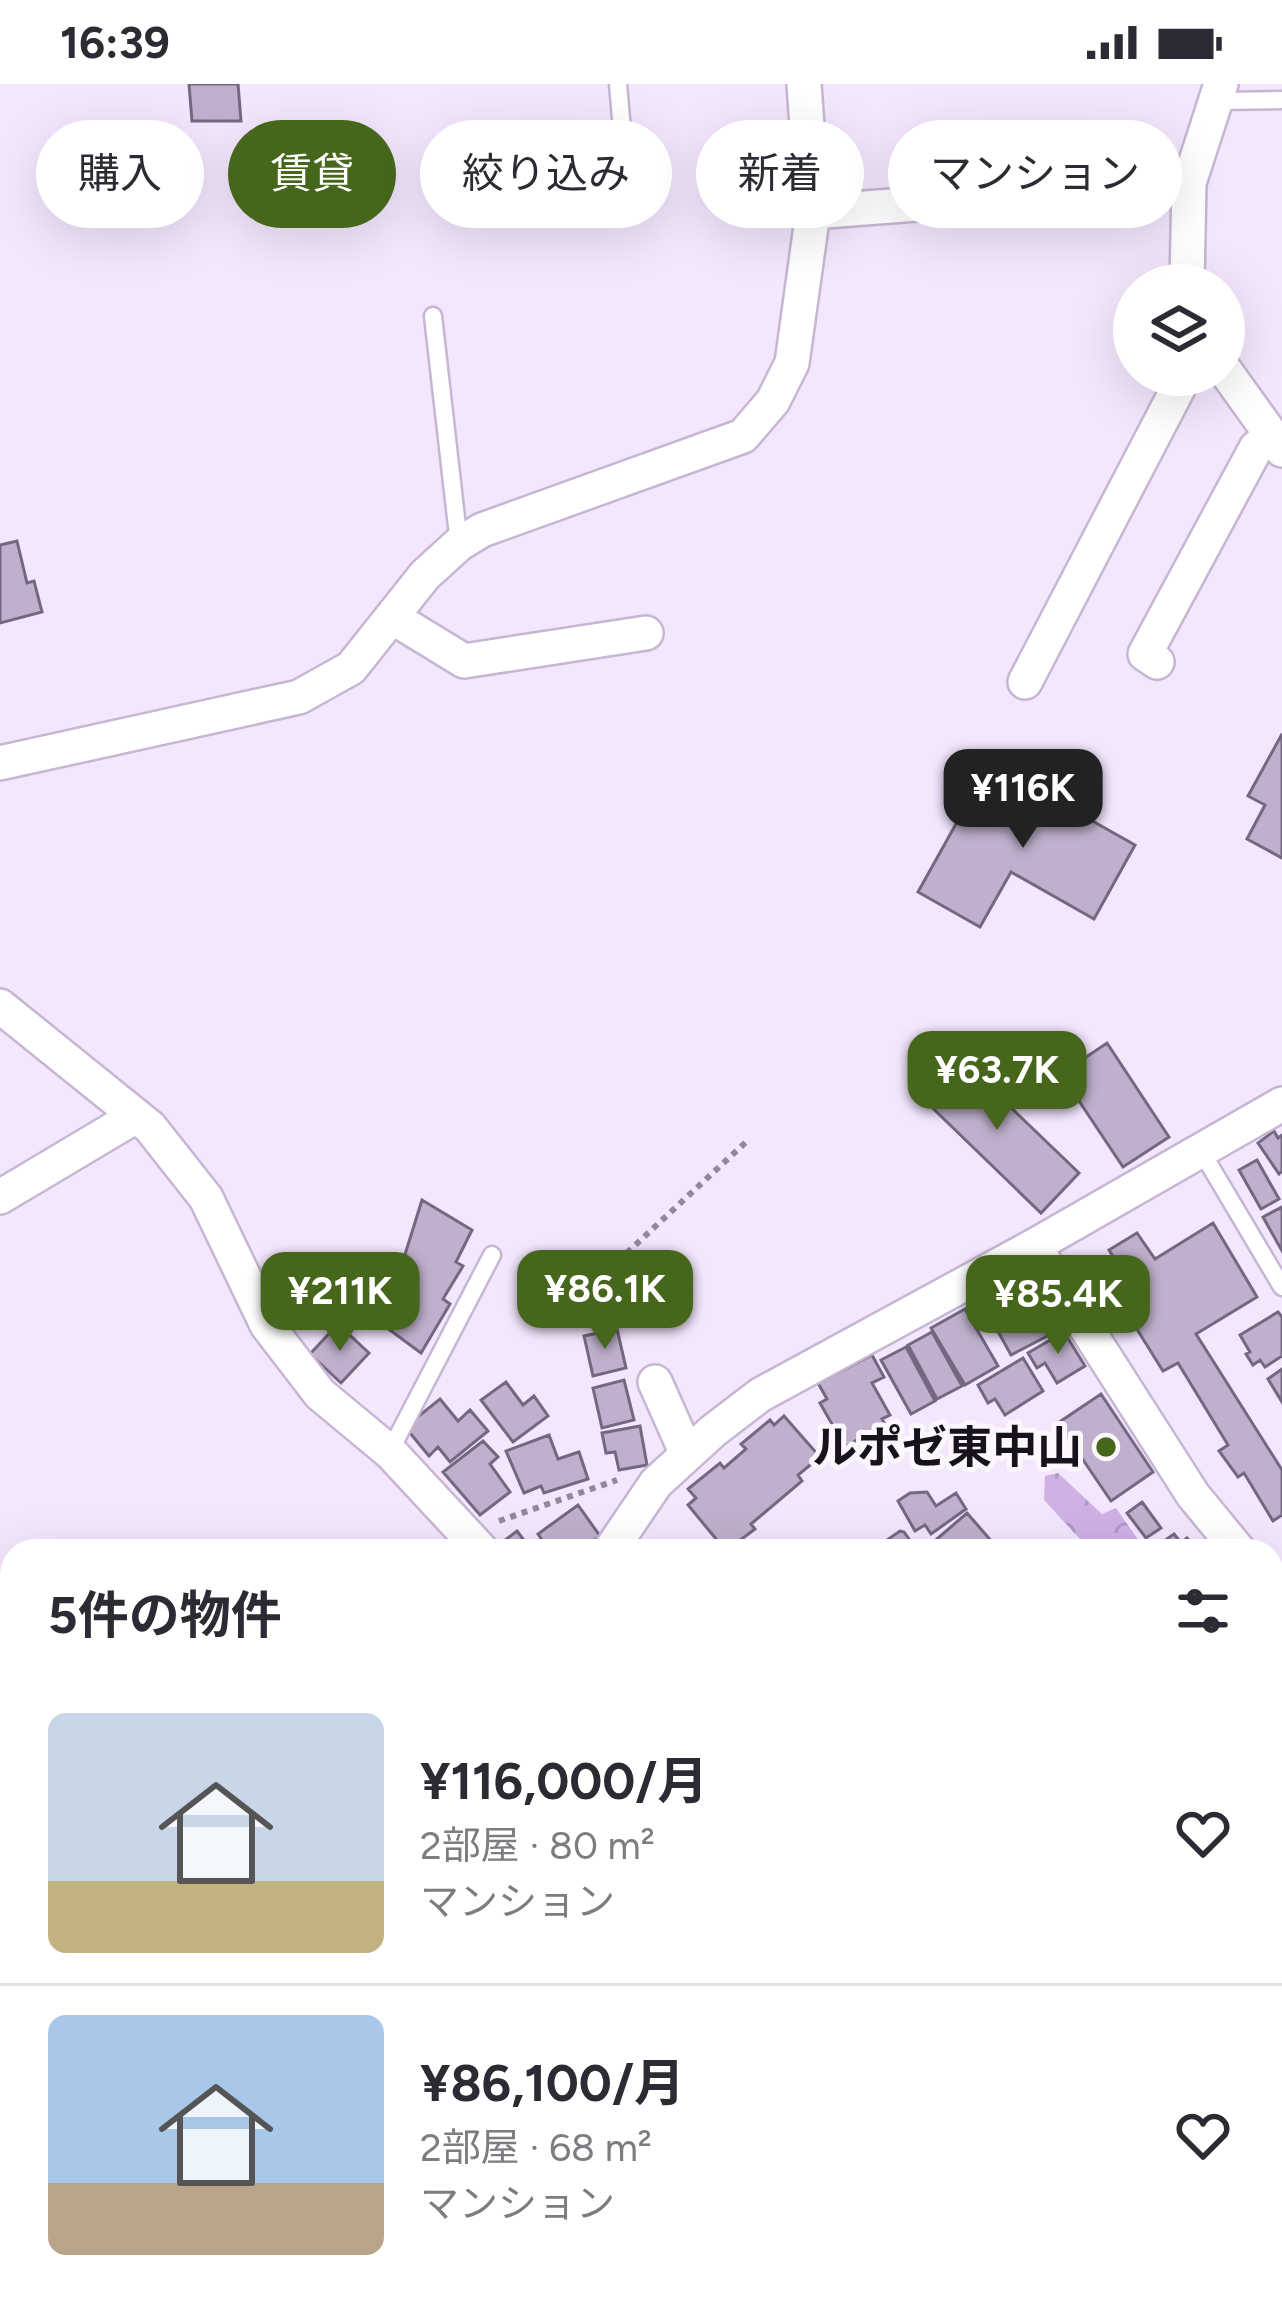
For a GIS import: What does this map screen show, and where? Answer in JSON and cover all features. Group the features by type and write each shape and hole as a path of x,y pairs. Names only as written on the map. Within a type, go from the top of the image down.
{"street":[{"path":"804,84 807,120"},
{"path":"1187,264 1189,183 1219,93"},
{"path":"864,208 1189,183"},
{"path":"0,763 299,697 351,668 425,575 482,530 743,436 773,400 791,363 811,228"},
{"path":"1025,682 1174,396"},
{"path":"1157,662 1144,654 1256,448 1277,443 1243,396"},
{"path":"392,617 464,661 646,633"},
{"path":"0,1006 150,1127 206,1198 267,1324 320,1394 389,1451 471,1539"},
{"path":"618,1539 656,1483 760,1396 1282,1104"},
{"path":"0,1197 136,1116"},
{"path":"1034,1246 1193,1495 1229,1539"},
{"path":"655,1382 687,1454"}],"lane":[{"path":"618,84 621,120"},
{"path":"1219,93 1282,100"},
{"path":"433,316 459,544"},
{"path":"1200,1149 1282,1287"},
{"path":"389,1451 492,1255"}],"path":[{"path":"574,1302 746,1142"},
{"path":"481,1539 522,1511 615,1480 656,1483"}],"green space":[{"path":"1058,1473 1102,1514 1116,1508 1138,1539 1080,1539 1044,1500 1045,1476"}],"building":[{"path":"189,84 238,84 241,120 192,120"},
{"path":"17,541 27,583 34,581 42,612 0,623 0,545"},
{"path":"1282,734 1282,858 1247,839 1265,805 1248,796"},
{"path":"990,763 1135,845 1094,919 1011,872 980,927 918,892"},
{"path":"1107,1043 1169,1137 1123,1167 1061,1074"},
{"path":"953,1052 1079,1173 1041,1213 916,1092"},
{"path":"1274,1131 1278,1138 1282,1135 1279,1174 1258,1143"},
{"path":"1257,1160 1279,1199 1261,1209 1239,1170"},
{"path":"422,1200 472,1230 456,1262 463,1266 443,1299 450,1304 421,1353 383,1325"},
{"path":"1282,1207 1282,1251 1263,1217"},
{"path":"1213,1223 1257,1297 1196,1334 1282,1470 1282,1515 1273,1521 1244,1473 1238,1477 1219,1451 1228,1445 1178,1363 1163,1371 1125,1310 1140,1301 1109,1250 1137,1233 1155,1259"},
{"path":"1025,1273 1057,1331 1011,1355 979,1297"},
{"path":"625,1293 630,1320 584,1323 580,1302"},
{"path":"965,1309 998,1366 965,1385 931,1328"},
{"path":"1278,1312 1282,1356 1265,1367 1260,1360 1253,1365 1240,1335"},
{"path":"338,1324 369,1353 341,1383 310,1354"},
{"path":"617,1329 626,1368 593,1376 584,1336"},
{"path":"932,1332 962,1386 937,1399 908,1345"},
{"path":"1064,1332 1085,1366 1057,1383 1045,1363 1037,1368 1028,1353"},
{"path":"906,1347 935,1401 911,1414 881,1360"},
{"path":"872,1355 884,1377 872,1383 890,1415 882,1419 893,1438 869,1451 862,1437 845,1447 820,1403 827,1399 818,1383"},
{"path":"1023,1358 1043,1391 1005,1415 995,1399 988,1403 978,1385"},
{"path":"1282,1369 1282,1402 1268,1379"},
{"path":"624,1380 634,1420 602,1428 593,1388"},
{"path":"506,1382 523,1405 534,1396 548,1416 513,1442 481,1400"},
{"name":"ルポゼ東中山","path":"1101,1394 1153,1472 1111,1501 1058,1423"},
{"path":"440,1399 458,1421 470,1410 488,1431 450,1462 438,1447 429,1456 405,1427"},
{"path":"784,1416 820,1457 798,1475 802,1481 751,1524 755,1529 742,1539 716,1539 688,1505 696,1498 688,1489 720,1463 724,1468 746,1449 741,1444 770,1420 774,1425"},
{"path":"640,1426 647,1465 619,1470 615,1452 606,1453 602,1433"},
{"path":"549,1435 558,1459 579,1452 588,1479 544,1493 541,1486 524,1493 506,1451"},
{"path":"483,1441 498,1457 490,1464 510,1492 480,1515 443,1472"},
{"path":"927,1492 936,1506 956,1493 966,1509 931,1534 925,1525 915,1531 898,1501 910,1493"},
{"path":"1142,1502 1161,1528 1146,1538 1127,1513"},
{"path":"578,1505 600,1536 542,1539 538,1534"},
{"path":"967,1513 990,1539 937,1539"},
{"path":"900,1531 909,1539 888,1539"}],"place":[{"name":"ルポゼ東中山","path":"1106,1447"}]}
